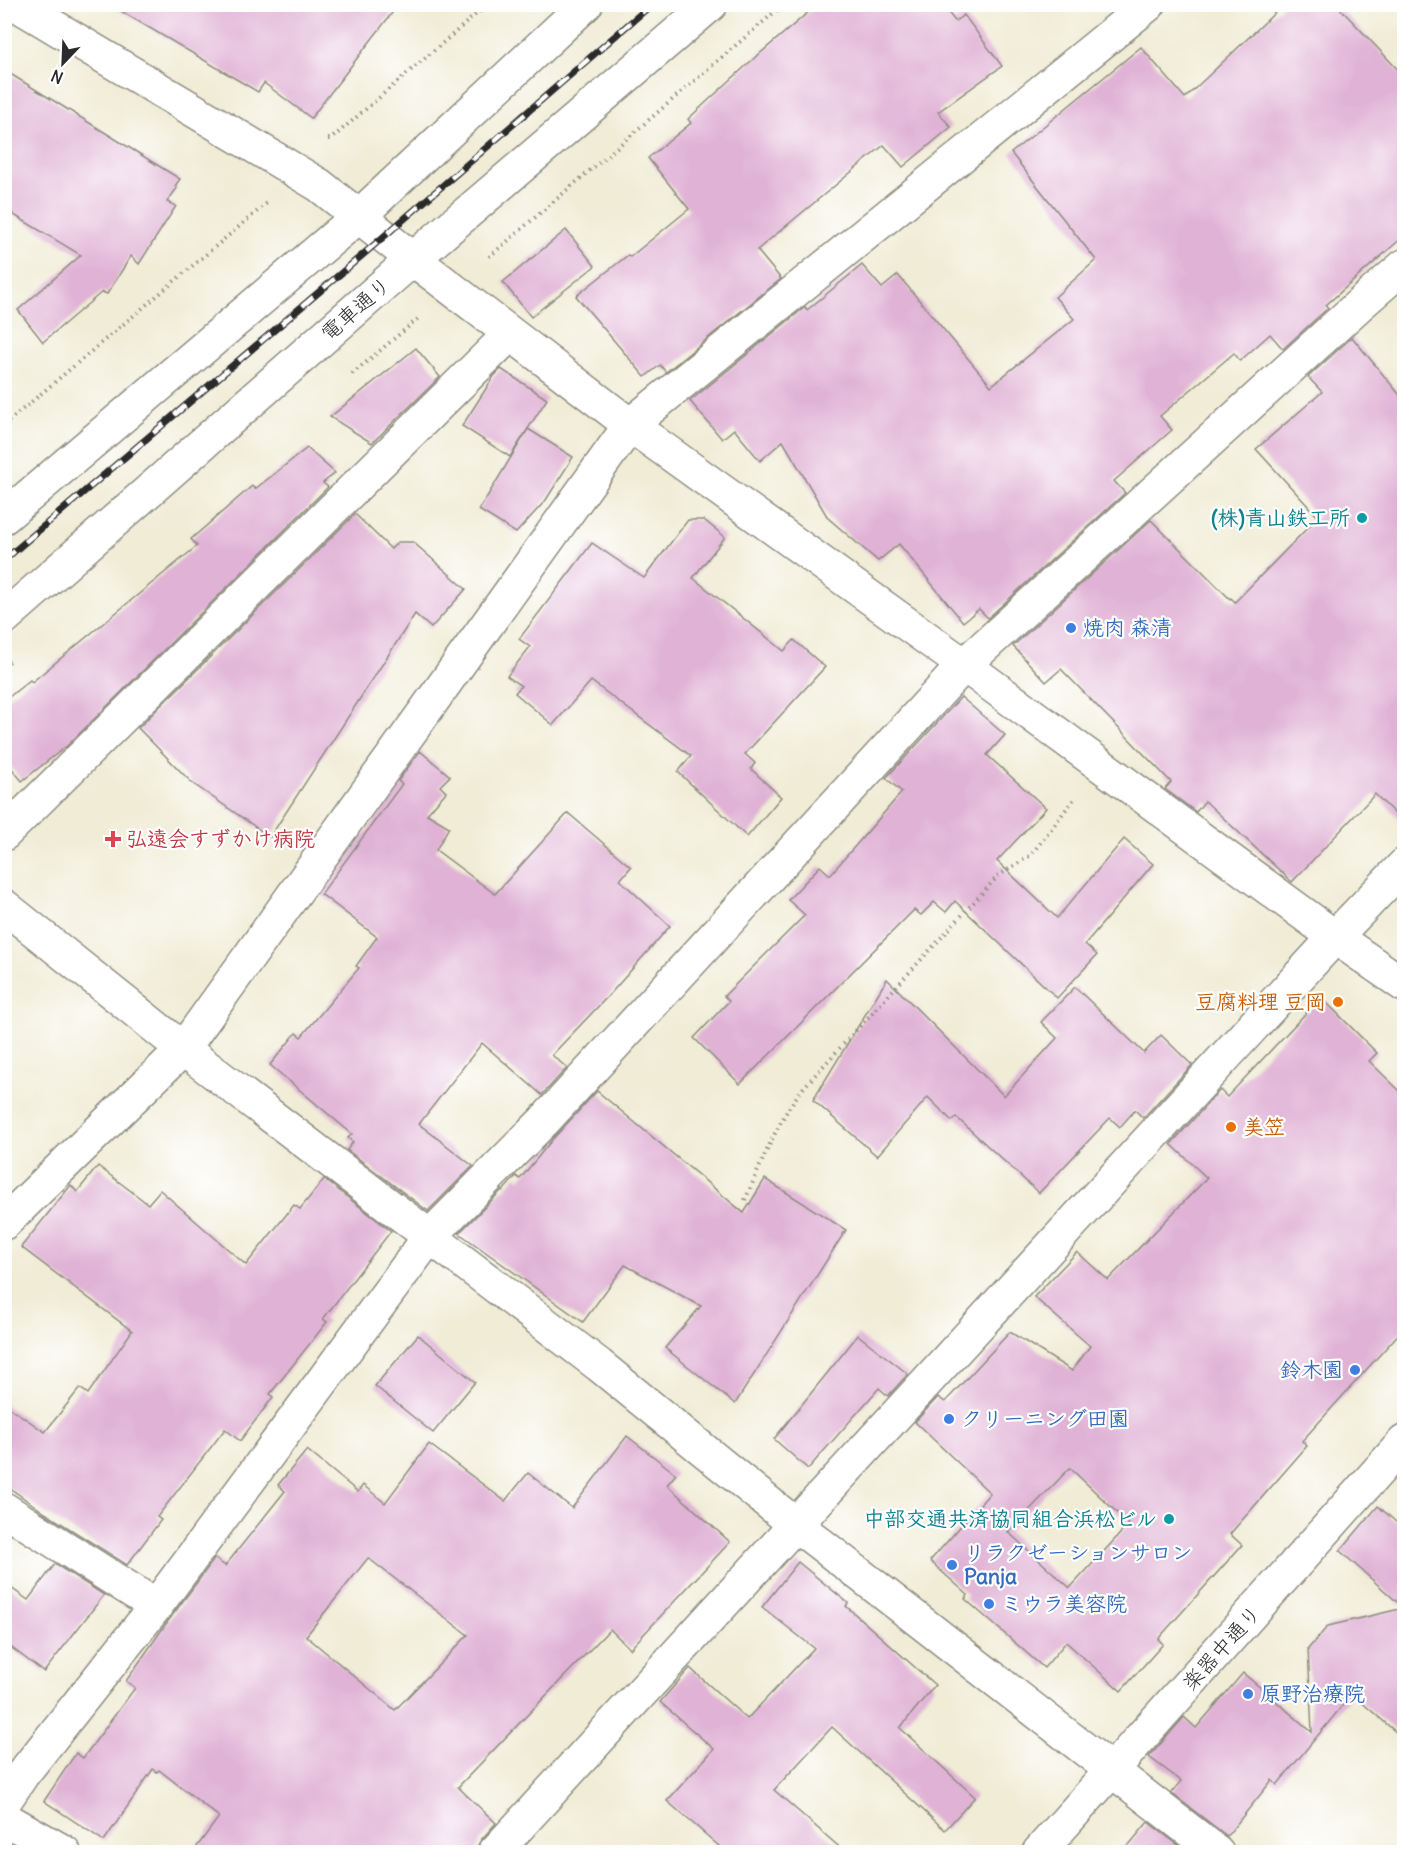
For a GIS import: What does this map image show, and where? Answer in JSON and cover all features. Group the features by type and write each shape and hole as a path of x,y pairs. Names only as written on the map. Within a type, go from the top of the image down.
{"street":[{"path":"16,4 319,185 630,425 1404,985"},
{"name":"電車通り","path":"4,618 413,259 711,4"},
{"path":"4,1223 183,1049 630,425 1149,4"},
{"path":"5,517 359,216 573,10"},
{"path":"4,1802 22,1775 156,1606 430,1236 544,1121 964,665 1404,266"},
{"path":"4,834 510,334"},
{"path":"495,1852 1335,937 1404,865"},
{"path":"4,906 183,1049 599,1365 796,1525 1217,1852"},
{"name":"楽器中通り","path":"1039,1852 1404,1442"},
{"path":"4,1509 156,1606"},
{"path":"4,1818 64,1852"}],"path":[{"path":"323,139 332,139 488,4"},
{"path":"489,257 784,4"},
{"path":"4,425 268,203 265,195"},
{"path":"745,1200 782,1120 794,1100 822,1066 998,876 1031,855 1100,765"}],"building":[{"path":"109,4 399,4 311,118 264,83 258,92"},
{"path":"818,4 941,4 955,21 964,15 1002,66 938,112 951,127 903,167 884,145 757,250 781,279 666,372 660,365 645,377 576,296 628,255 630,257 689,209 648,158 691,123 688,119"},
{"path":"1284,4 1336,4 1404,76 1404,236 1326,305 1328,308 1283,349 1270,334 1240,361 1234,353 1160,416 1172,430 1114,481 1125,493 988,618 979,609 963,622 899,544 878,561 828,518 783,441 760,461 734,429 722,439 690,401 805,307 807,310 862,265 882,288 898,275 991,386 1074,319 1055,297 1096,260 1011,153 1141,47 1185,98"},
{"path":"4,70 180,179 175,186 177,188 167,202 176,206 139,264 131,256 107,294 102,292 43,342 18,310 81,255 4,209"},
{"path":"566,230 595,266 531,317 503,282"},
{"path":"1352,337 1404,400 1404,823 1375,794 1292,882 1205,801 1196,812 1165,789 1171,782 1061,669 1046,682 1013,646 1151,520 1235,602 1318,517 1256,449 1322,392 1308,377"},
{"path":"416,348 440,377 372,443 330,417"},
{"path":"501,369 547,399 510,457 462,426 494,376"},
{"path":"528,429 573,457 546,500 516,533 479,510"},
{"path":"307,448 335,473 323,483 328,487 68,745 22,781 4,759 4,701 30,680 32,682 197,546 191,539 252,486 255,489"},
{"path":"355,514 391,549 398,542 413,542 466,589 431,628 415,614 270,837 192,783 138,728"},
{"path":"688,520 704,520 725,537 693,578 784,651 794,640 825,667 745,754 755,763 751,769 781,797 747,837 678,772 691,756 591,681 553,725 515,693 521,686 507,676 530,647 519,639 592,543 644,578"},
{"path":"961,697 1005,735 987,755 1046,808 997,861 1057,918 1124,839 1153,864 1085,944 1097,955 1057,998 955,901 946,912 934,902 921,915 914,910 740,1084 694,1038 729,1001 724,996 805,915 788,900 820,866 830,875 902,792 886,778"},
{"path":"420,751 450,776 440,786 446,792 427,814 449,827 436,850 495,894 568,813 631,867 620,880 670,926 552,1055 567,1068 542,1095 482,1043 419,1124 473,1166 428,1211 347,1150 353,1142 348,1138 352,1134 270,1065 296,1033 301,1037 359,968 356,966 377,937 321,894 402,784 398,781"},
{"path":"887,979 1004,1096 1057,1038 1041,1022 1075,987 1144,1053 1161,1035 1192,1065 1143,1118 1135,1110 1120,1127 1110,1118 1039,1193 956,1117 952,1121 928,1097 877,1156 813,1100"},
{"path":"1321,997 1377,1053 1369,1061 1404,1095 1404,1328 1302,1441 1307,1446 1230,1534 1242,1545 1158,1639 1163,1644 1121,1691 1066,1642 1044,1668 965,1599 968,1595 930,1561 990,1493 915,1422 938,1397 945,1402 1010,1332 1072,1371 1090,1346 1034,1297 1077,1252 1108,1280 1207,1178 1171,1144 1220,1090 1227,1097","holes":["1070,1468 1129,1524 1070,1588 1008,1532"]},
{"path":"597,1091 744,1213 765,1179 846,1230 735,1404 665,1348 701,1306 625,1265 583,1322 459,1233 516,1176 520,1179"},
{"path":"98,1166 148,1204 160,1190 246,1265 294,1205 300,1209 324,1179 391,1231 323,1319 327,1322 270,1394 273,1397 240,1441 225,1429 157,1517 161,1520 127,1565 4,1484 4,1404 45,1432 80,1388 88,1394 132,1331 21,1247 71,1185 77,1192"},
{"path":"418,1335 475,1382 433,1433 375,1386"},
{"path":"858,1335 908,1374 888,1396 879,1388 808,1469 774,1439"},
{"path":"627,1436 676,1474 667,1485 730,1542 630,1649 610,1629 458,1787 496,1823 481,1840 477,1852 193,1852 219,1817 159,1770 157,1772 153,1769 104,1841 44,1801 76,1753 83,1758 135,1688 126,1681 215,1558 225,1566 285,1491 278,1485 307,1450 358,1492 363,1485 385,1503 429,1444 505,1501 528,1473 572,1508","holes":["368,1558 468,1635 395,1710 306,1636"]},
{"path":"1378,1506 1404,1529 1404,1608 1340,1551"},
{"path":"798,1562 848,1603 846,1606 935,1685 900,1728 975,1797 945,1830 832,1727 774,1790 845,1852 726,1852 667,1801 714,1749 660,1702 690,1668 747,1719 814,1648 762,1607"},
{"path":"55,1564 104,1595 44,1672 4,1642 4,1583 28,1600"},
{"path":"1404,1608 1404,1739 1352,1694 1277,1785 1272,1780 1227,1836 1171,1793 1181,1781 1149,1757 1184,1717 1196,1728 1243,1673 1312,1732 1308,1649 1328,1626"},
{"path":"1148,1822 1187,1852 1123,1852"}],"railway":[{"path":"4,560 366,252 652,4"}],"place":[{"name":"(株)青山鉄工所","path":"1362,518"},
{"name":"焼肉 森清","path":"1071,628"},
{"name":"弘遠会すずかけ病院","path":"113,839"},
{"name":"豆腐料理 豆岡","path":"1338,1002"},
{"name":"美笠","path":"1231,1127"},
{"name":"鈴木園","path":"1355,1370"},
{"name":"クリーニング田園","path":"949,1419"},
{"name":"中部交通共済協同組合浜松ビル","path":"1169,1519"},
{"name":"リラクゼーションサロン Panja","path":"952,1565"},
{"name":"ミウラ美容院","path":"989,1604"},
{"name":"原野治療院","path":"1248,1694"}]}
